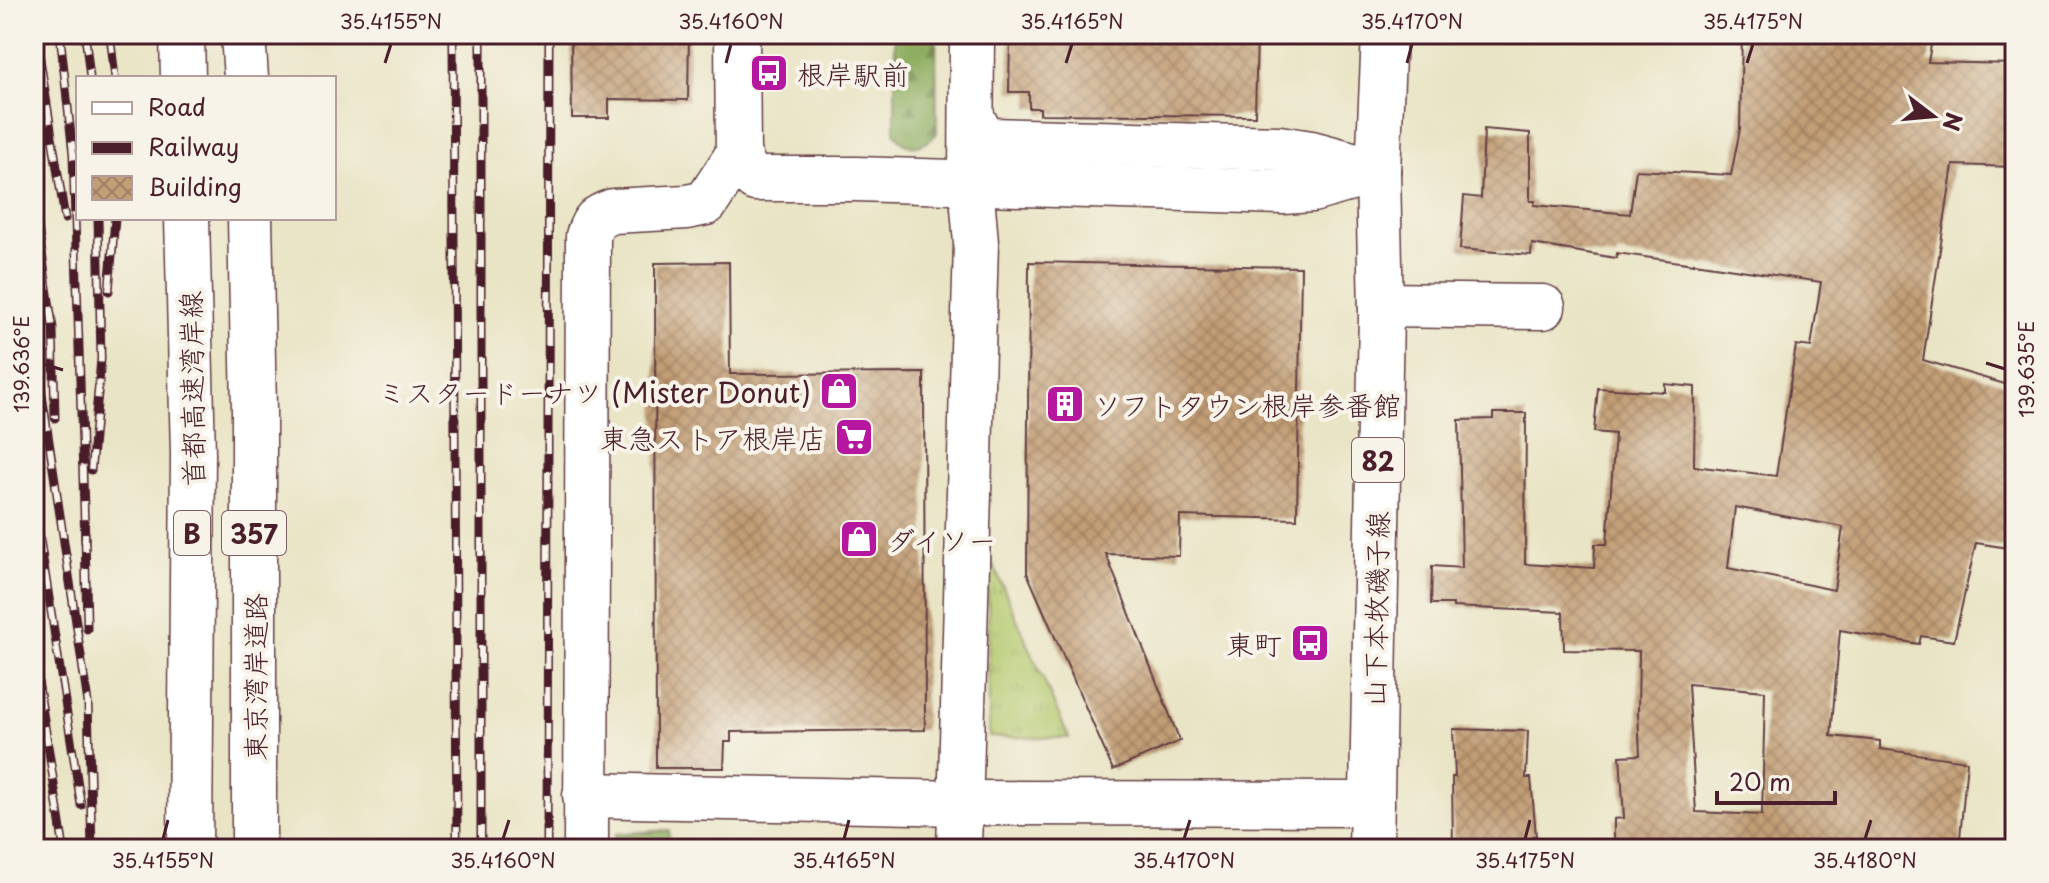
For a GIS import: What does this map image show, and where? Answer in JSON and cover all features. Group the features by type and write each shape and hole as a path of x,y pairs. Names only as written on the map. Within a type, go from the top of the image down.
{"main road":[{"path":"182,34 183,76"},
{"path":"199,34 199,76"},
{"path":"243,34 246,76"},
{"path":"255,34 257,76"},
{"path":"737,34 738,154 755,179 1283,192 1312,190 1378,171"},
{"path":"959,849 976,243 971,183 972,34"},
{"name":"山下本牧磯子線","path":"1371,849 1381,305 1378,171 1384,34"},
{"path":"972,117 981,135 992,140 1279,148 1378,171"},
{"path":"586,849 588,236 592,222 613,211 706,203 738,154"},
{"name":"首都高速湾岸線","path":"187,220 193,453 190,849"},
{"name":"東京湾岸道路","path":"202,220 207,591 206,849"},
{"name":"東京湾岸道路","path":"250,220 254,409 254,849"},
{"path":"263,220 266,849"},
{"path":"1381,305 1543,307"},
{"path":"585,795 960,803 1372,804"}],"green space":[{"path":"895,34 936,34 937,133 921,145 904,143 895,132"},
{"path":"988,553 1069,738 989,737"},
{"path":"669,830 669,849 615,849 615,834"}],"building":[{"path":"571,34 689,34 688,100 609,99 609,118 572,118"},
{"path":"1010,34 1257,34 1255,116 1040,114 1040,108 1029,108 1029,92 1009,92"},
{"path":"1742,34 1933,34 1928,62 2015,64 2015,167 1953,165 1923,360 2015,387 2015,549 1976,543 1954,641 1921,636 1919,644 1840,630 1831,736 1880,741 1880,749 1967,761 1959,849 1614,849 1614,819 1624,818 1620,756 1640,755 1639,651 1564,650 1563,612 1431,604 1432,566 1462,568 1459,420 1493,419 1493,413 1526,413 1525,564 1594,568 1595,544 1607,544 1615,434 1594,432 1598,388 1665,392 1665,384 1695,387 1694,466 1776,476 1796,345 1811,347 1821,282 1617,253 1616,258 1532,244 1531,255 1460,249 1464,196 1481,198 1484,129 1530,133 1530,201 1535,201 1534,205 1630,214 1636,170 1731,175 1740,129","holes":["1735,507 1843,527 1834,590 1728,568","1688,684 1765,691 1762,815 1696,812"]},
{"path":"729,262 730,374 924,373 925,730 731,732 731,742 725,742 724,768 656,768 655,263"},
{"path":"1029,262 1301,267 1297,519 1180,516 1179,556 1106,554 1180,741 1113,770 1027,573"},
{"path":"1453,729 1528,731 1526,778 1531,778 1536,836 1532,836 1533,849 1453,849"}],"railway":[{"path":"36,34 65,219"},
{"path":"60,34 73,154 85,542"},
{"path":"85,34 90,76"},
{"path":"110,34 115,76"},
{"path":"453,34 457,849"},
{"path":"481,34 481,849"},
{"path":"547,849 549,34"},
{"path":"34,200 53,328 55,418"},
{"path":"91,470 101,359 98,220"},
{"path":"109,291 115,220"},
{"path":"34,341 88,703 92,849"},
{"path":"34,501 81,805"},
{"path":"85,533 87,629"},
{"path":"34,655 64,849"},
{"path":"34,832 37,849"}],"place":[{"name":"根岸駅前","path":"769,73"},
{"name":"ミスタードーナツ (Mister Donut)","path":"839,391"},
{"name":"ソフトタウン根岸参番館","path":"1065,404"},
{"name":"東急ストア根岸店","path":"854,437"},
{"name":"ダイソー","path":"859,539"},
{"name":"東町","path":"1310,643"}]}
